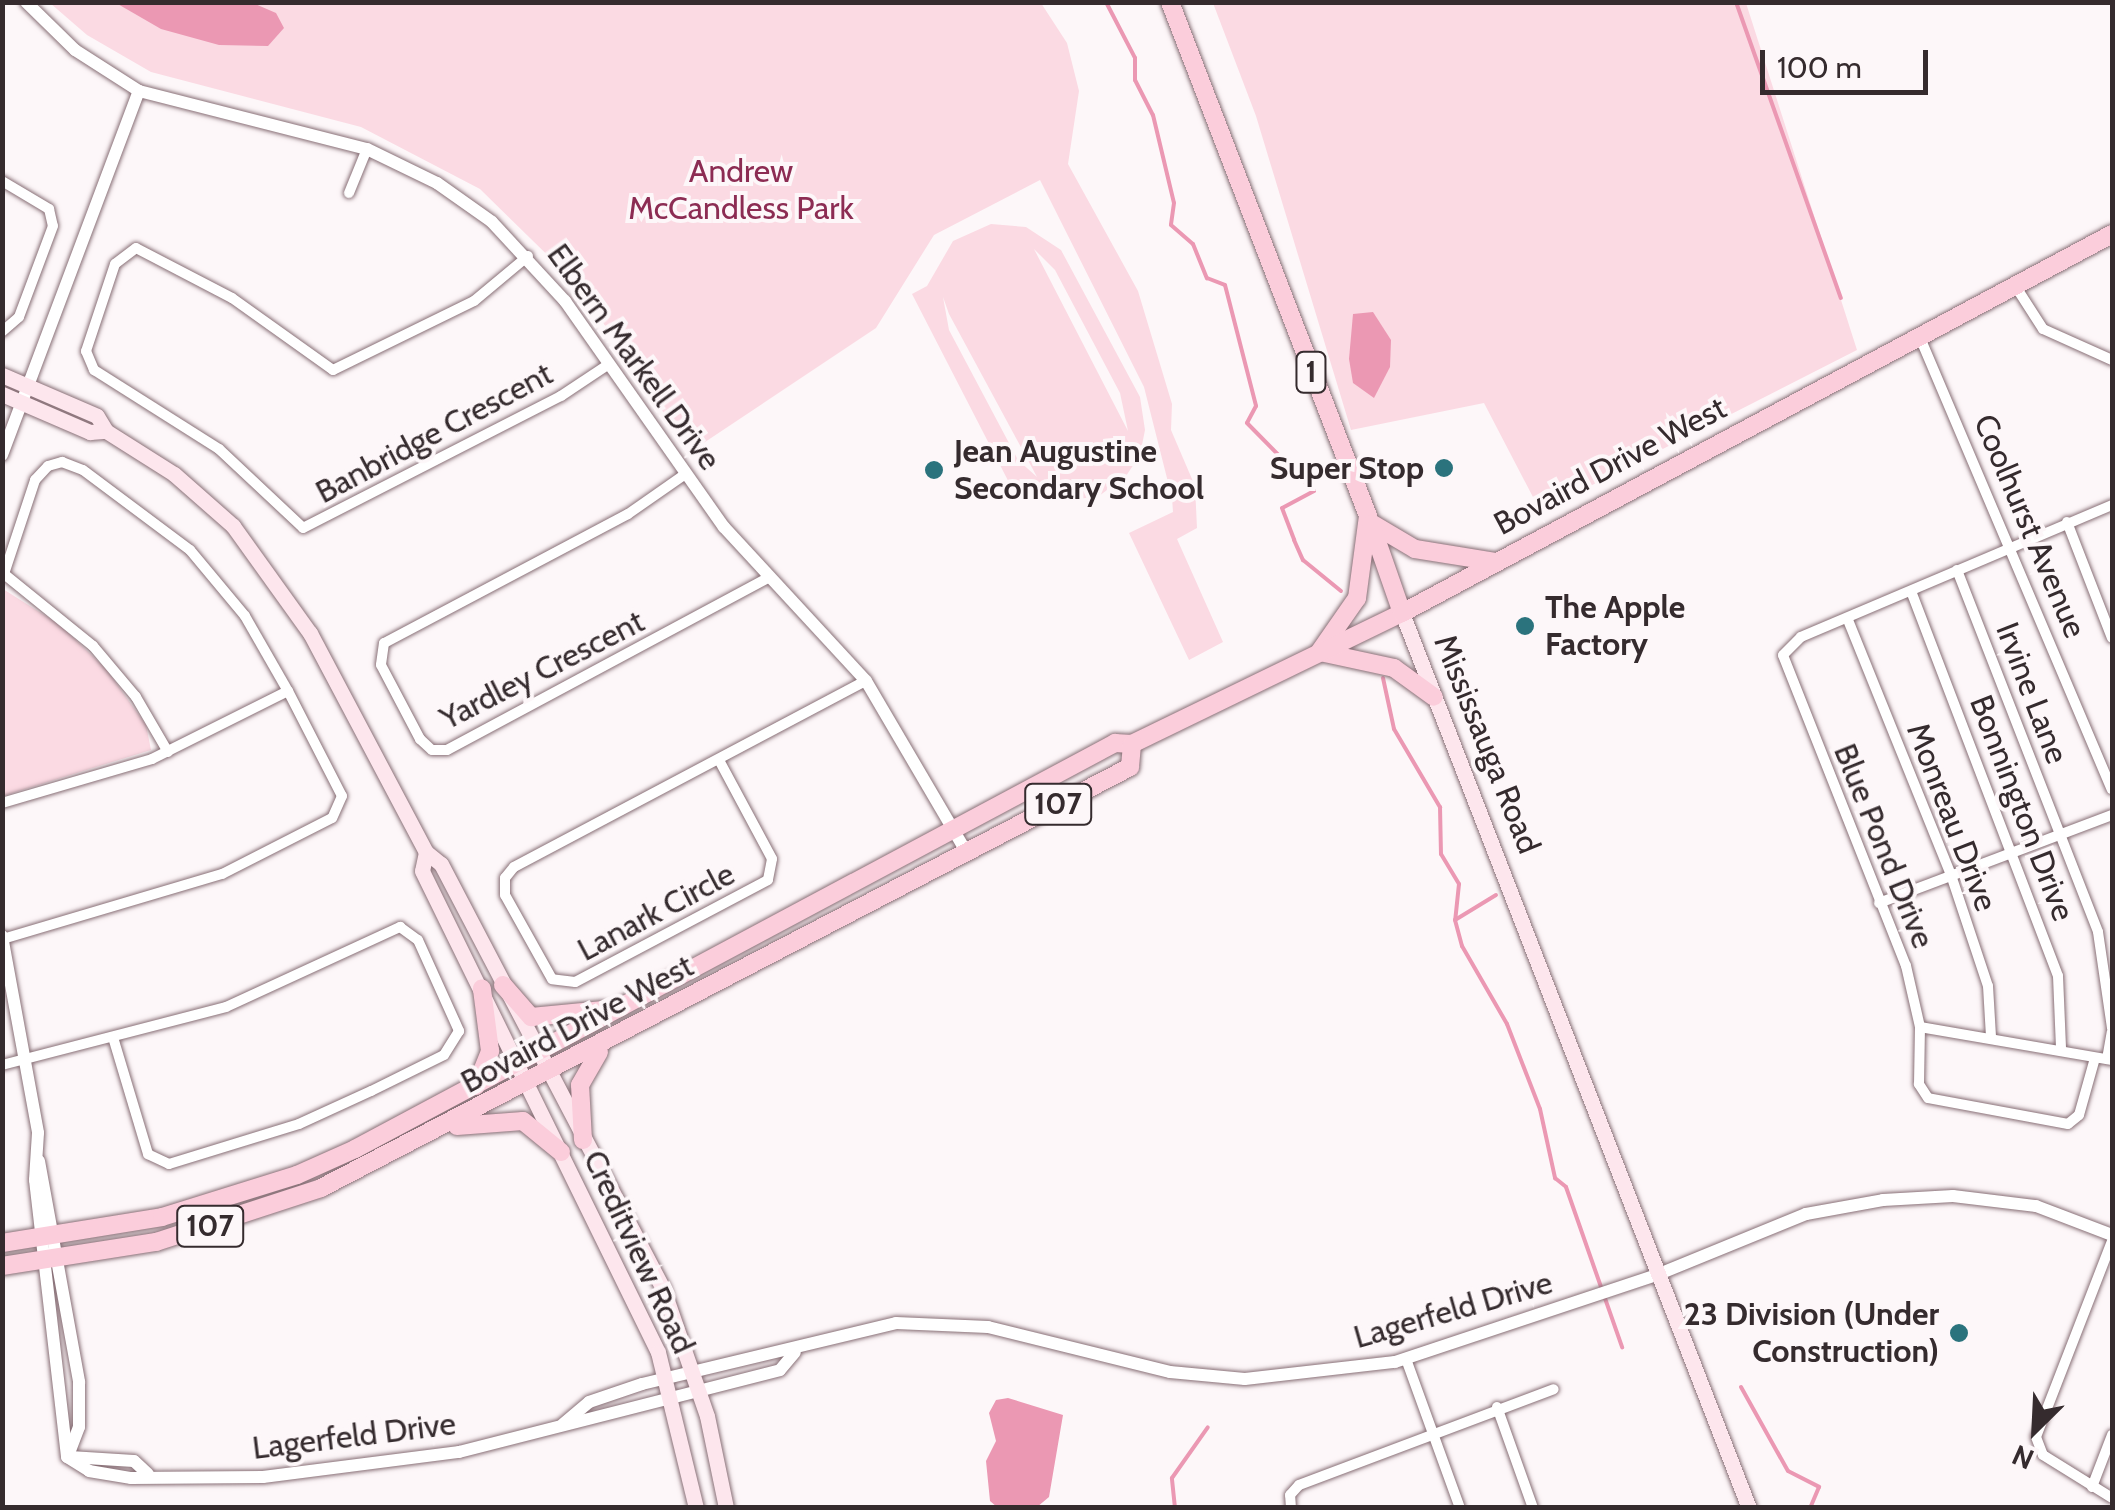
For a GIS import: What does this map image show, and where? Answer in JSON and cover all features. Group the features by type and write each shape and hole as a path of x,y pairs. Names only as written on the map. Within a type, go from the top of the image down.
{"main road":[{"name":"Mississauga Road","path":"1170,2 1370,520 1402,613 1750,1508"},
{"name":"Bovaird Drive West","path":"2,1243 162,1217 297,1175 476,1086 1114,743 1132,744 1402,613 1921,340 2112,234"},
{"path":"2,375 97,416 106,431 204,498 275,576 426,852"},
{"path":"2,394 90,432 106,431"},
{"path":"1434,696 1394,668 1320,652 1357,598 1370,520 1415,549 1495,562"},
{"name":"Bovaird Drive West","path":"2,1266 54,1260 249,1215 442,1128 1130,767 1132,744"},
{"name":"Creditview Road","path":"696,1508 668,1378 623,1270 422,871 426,852 441,864 664,1289 694,1372 726,1508"},
{"path":"503,985 520,1008 543,1018 634,1002"},
{"path":"476,1086 490,1047 482,990"},
{"path":"584,1140 581,1080 593,1056 629,1031"},
{"path":"442,1128 523,1120 561,1152"}],"street":[{"name":"Elbern Markell Drive","path":"26,2 87,60 139,91 367,150 456,195 528,256 684,475 768,578 866,681 966,852"},
{"path":"2,455 139,91"},
{"path":"349,193 367,150"},
{"path":"2,181 49,209 53,226 19,317 2,332"},
{"name":"Banbridge Crescent","path":"528,256 474,300 333,370 232,298 136,248 115,264 86,351 94,370 219,449 303,528 561,396 608,364"},
{"path":"2016,288 2043,329 2112,360"},
{"name":"Coolhurst Avenue","path":"1921,340 2013,545 2112,790"},
{"path":"3,938 194,885 336,815 340,789 245,616 190,550 84,470 62,462 48,466 35,480 4,574 94,646 136,698 168,752"},
{"name":"Yardley Crescent","path":"684,475 628,514 384,643 381,665 420,738 432,750 447,750 768,578"},
{"name":"Blue Pond Drive","path":"2105,1059 2079,1114 2068,1124 1941,1104 1919,1084 1920,1027 1906,966 1783,656 1802,637 2112,506"},
{"path":"2067,522 2112,638"},
{"name":"Irvine Lane","path":"1957,570 2107,961 2112,1030 2105,1059"},
{"name":"Bonnington Drive","path":"1911,591 2014,850 2058,976 2061,1048"},
{"name":"Monreau Drive","path":"1848,620 1951,875 1988,986 1991,1037"},
{"name":"Lanark Circle","path":"719,760 772,859 768,880 576,982 552,979 506,895 509,872 866,681"},
{"path":"2,803 168,752 288,691"},
{"path":"1879,903 2112,815"},
{"path":"2,1065 114,1041 257,996 400,927 418,940 459,1031 444,1056 299,1124 169,1164 148,1154 114,1041"},
{"name":"Lagerfeld Drive","path":"3,938 54,1260 67,1457 89,1471 280,1475 459,1452 563,1424 597,1422 780,1370 795,1352"},
{"path":"1920,1027 2061,1048 2105,1059"},
{"name":"Lagerfeld Drive","path":"563,1424 590,1402 668,1378 770,1350 795,1352 842,1335 915,1322 988,1327 1170,1372 1245,1379 1406,1359 1659,1274 1806,1214 1883,1200 1954,1196 2036,1206 2112,1238"},
{"path":"2112,1238 2036,1437 2044,1455 2112,1498"},
{"path":"1406,1359 1460,1508"},
{"path":"1291,1508 1290,1495 1299,1484 1497,1406 1554,1389"},
{"path":"1497,1406 1533,1508"},
{"path":"2092,1487 2112,1435"}],"green space":[{"name":"Andrew McCandless Park","path":"50,3 1041,3 1067,43 1079,91 1068,164 1138,291 1172,404 1171,430 1195,486 1197,528 1177,539 1223,642 1189,660 1129,533 1173,512 1172,498 1144,387 1040,180 934,235 876,328 690,452 577,284 480,189 361,127 151,72 87,35"},
{"path":"1213,3 1746,3 1857,350 1549,507 1534,499 1484,403 1351,430 1256,116"},
{"path":"991,224 1026,227 1061,250 1140,397 1145,430 1140,455 1126,476 1099,496 1057,502 1018,485 1018,500 912,294 927,286 953,241","holes":["1034,249 1055,270 1120,393 1128,431","943,297 949,314 1037,477 1018,460 949,330"]},
{"path":"3,589 60,625 106,669 146,725 151,750 3,796"}],"shaded area":[{"path":"116,3 253,3 276,13 284,28 268,46 219,45 161,29"},
{"path":"1373,312 1391,340 1390,367 1374,398 1353,383 1349,359 1353,314"},
{"path":"1008,1398 1063,1415 1049,1497 1037,1507 997,1507 990,1501 986,1461 996,1441 989,1413 996,1400"}],"waterway":[{"path":"1106,2 1135,58 1135,80 1153,115 1174,203 1171,225 1193,244 1207,278 1225,285 1256,406 1247,423 1314,491 1282,508 1303,560 1341,591"},
{"path":"1736,2 1841,298"},
{"path":"1383,678 1394,729 1440,807 1441,854 1459,884 1455,920 1462,946 1507,1024 1540,1109 1555,1178 1566,1187 1622,1347"},
{"path":"1455,920 1496,895"},
{"path":"1741,1387 1788,1471 1819,1487 1810,1508"},
{"path":"1175,1508 1172,1478 1208,1427"}],"place":[{"name":"Super Stop","path":"1444,468"},
{"name":"Jean Augustine Secondary School","path":"934,470"},
{"name":"The Apple Factory","path":"1525,626"},
{"name":"23 Division (Under Construction)","path":"1959,1333"}]}
